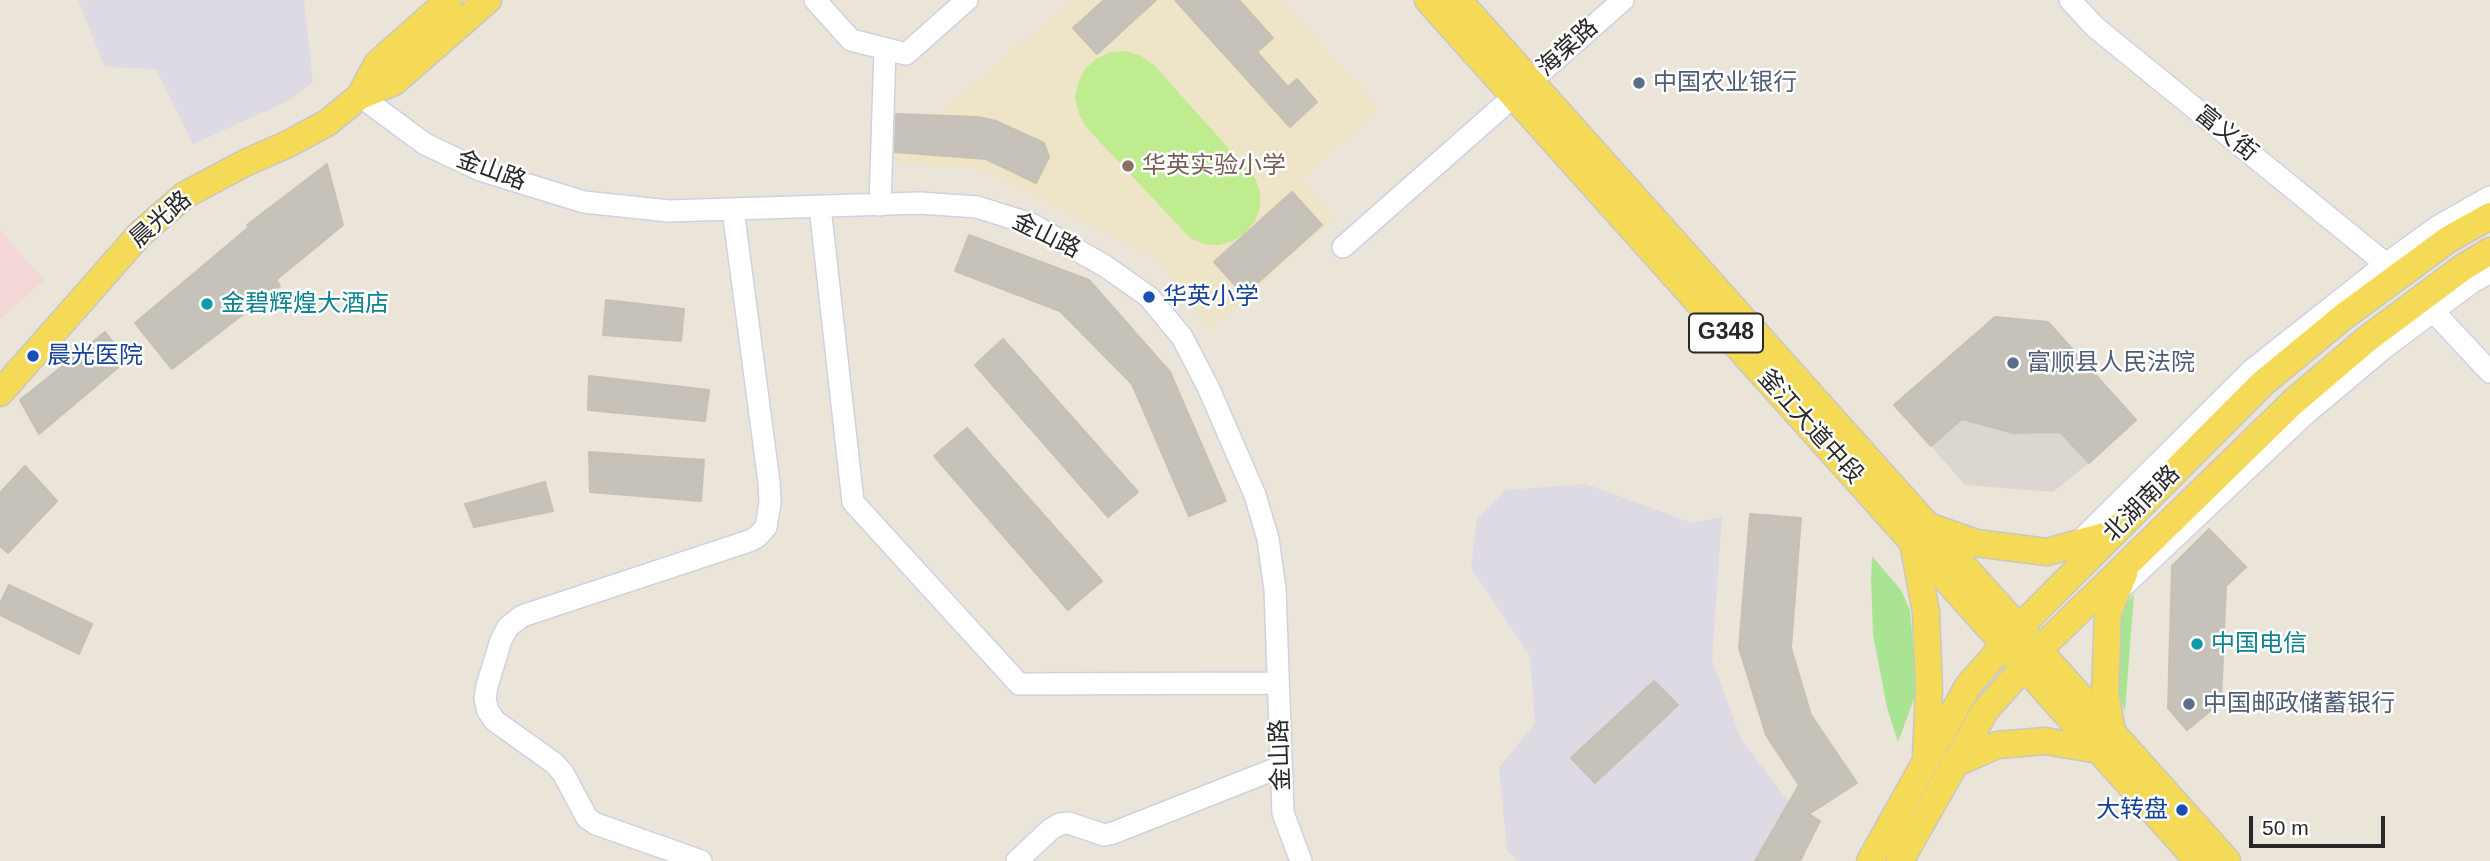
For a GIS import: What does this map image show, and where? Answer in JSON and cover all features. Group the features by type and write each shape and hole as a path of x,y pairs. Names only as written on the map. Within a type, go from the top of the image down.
{"main road":[{"name":"晨光路","path":"360,96 377,64 449,0"},
{"name":"晨光路","path":"0,393 139,234 185,195 327,123 360,96 394,82 488,0"},
{"name":"釜江大道中段","path":"1428,0 1523,89 2106,741"},
{"name":"釜江大道中段","path":"1458,0 1523,89"},
{"name":"北湖南路","path":"1870,861 1968,686 2011,636 2263,383 2343,317 2400,275 2449,239 2490,216"},
{"name":"北湖南路","path":"1900,861 1985,711 2031,658 2293,402 2367,339 2462,268 2490,251"},
{"path":"1926,762 1929,690 1920,533 2047,552 2113,533"},
{"path":"2129,562 2108,612 2106,741 2199,861"},
{"path":"1954,764 1997,745 2045,741 2106,741 2227,861"}],"street":[{"path":"815,0 852,40 906,54 967,0"},
{"name":"海棠路","path":"1343,247 1623,0"},
{"name":"富义街","path":"2070,0 2095,27 2386,264"},
{"path":"880,205 885,49"},
{"name":"金山路","path":"360,96 425,144 480,170 584,202 669,211 920,203 976,206 1031,224 1105,266 1149,297 1182,337 1208,387 1255,495 1268,539 1275,589 1283,813 1301,861"},
{"path":"2078,543 2252,370 2386,264 2437,227 2490,197"},
{"path":"820,206 853,502 1019,684 1278,683"},
{"path":"701,861 596,824 587,817 554,763 495,721 488,711 485,699 501,640 508,627 522,616 748,541 757,537 766,527 770,503 769,482 733,210"},
{"path":"2116,594 2302,417 2384,348 2490,271"},
{"path":"2433,311 2490,372"},
{"path":"1017,861 1060,824 1069,823 1104,835 1280,766"}],"shaded area":[{"path":"78,0 304,0 313,82 290,100 193,144 156,69 105,67"},
{"name":"华英实验小学","path":"1072,0 1282,0 1379,109 1302,180 1334,219 1209,331 1160,262 985,170 892,162 893,114 937,115"},
{"path":"0,230 44,280 0,320"},
{"path":"1962,419 2013,433 2060,432 2089,463 2053,492 1965,485 1931,446"},
{"path":"1586,484 1692,523 1722,517 1712,660 1741,739 1789,802 1755,861 1518,861 1507,851 1499,767 1535,724 1530,656 1471,568 1477,518 1506,490"}],"green space":[{"path":"1126,51 1141,56 1154,65 1255,178 1260,192 1260,207 1255,221 1245,233 1233,241 1219,245 1204,244 1190,238 1086,127 1075,98 1085,69 1096,59 1111,52"},
{"path":"1872,556 1901,590 1910,610 1917,691 1898,742 1887,708 1873,634"},
{"path":"2134,594 2125,711 2116,692 2120,622 2126,604"}],"building":[{"path":"1104,0 1156,0 1097,54 1073,28"},
{"path":"1175,0 1239,0 1273,38 1257,52 1288,87 1297,79 1317,102 1290,127"},
{"path":"896,114 978,117 996,121 1044,143 1049,157 1036,183 986,159 895,152"},
{"path":"327,164 343,225 276,280 280,286 172,369 135,323 249,227 247,225"},
{"path":"1292,192 1322,225 1244,295 1214,262"},
{"path":"969,235 1089,280 1170,372 1226,501 1189,516 1132,384 1060,311 955,271"},
{"path":"606,300 684,309 681,341 603,335"},
{"name":"富顺县人民法院","path":"1995,317 2048,322 2136,420 2089,463 2060,432 2013,433 1962,419 1931,446 1894,405"},
{"path":"105,332 127,360 39,434 20,400"},
{"path":"1003,339 1138,492 1108,517 975,365"},
{"path":"589,376 709,390 705,421 588,410"},
{"path":"967,428 1102,581 1068,610 934,456"},
{"path":"589,452 704,460 701,501 590,492"},
{"path":"25,466 57,501 8,553 0,546 0,493"},
{"path":"545,482 553,511 474,527 465,504"},
{"path":"1750,514 1801,518 1791,648 1811,715 1857,783 1809,814 1820,821 1800,861 1755,861 1799,785 1766,735 1739,648"},
{"name":"中国电信","path":"2209,529 2246,567 2226,586 2221,702 2187,730 2168,708 2172,566"},
{"path":"9,585 92,624 79,654 0,615 0,604"},
{"path":"1654,681 1678,705 1595,783 1571,758"}],"place":[{"name":"中国农业银行","path":"1639,83"},
{"name":"华英实验小学","path":"1128,166"},
{"name":"华英小学","path":"1149,297"},
{"name":"金碧辉煌大酒店","path":"207,304"},
{"name":"晨光医院","path":"33,356"},
{"name":"富顺县人民法院","path":"2013,363"},
{"name":"中国电信","path":"2197,644"},
{"name":"中国邮政储蓄银行","path":"2189,704"},
{"name":"大转盘","path":"2182,810"}]}
